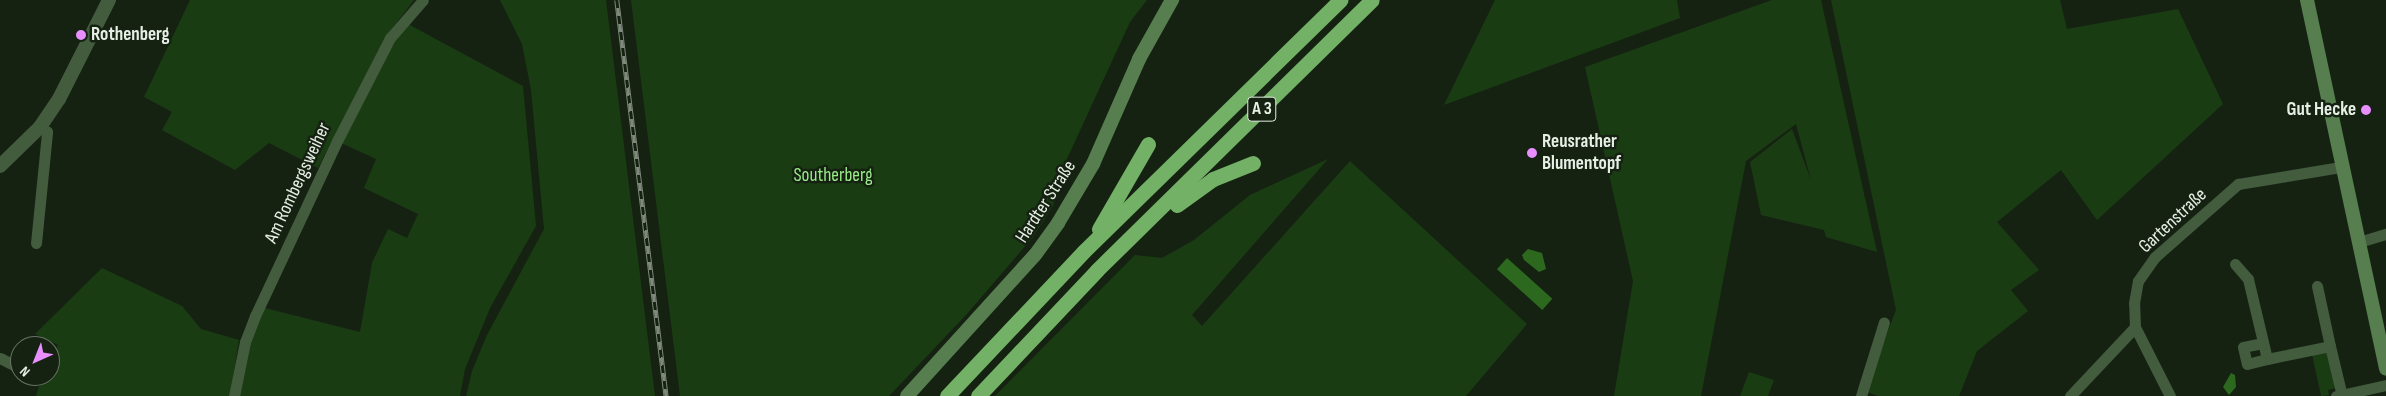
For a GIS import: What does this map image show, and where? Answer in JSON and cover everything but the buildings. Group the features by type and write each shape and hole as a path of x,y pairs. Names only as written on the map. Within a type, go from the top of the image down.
{"highway":[{"name":"A 3","path":"947,396 1084,251 1340,0"},
{"name":"A 3","path":"978,396 1097,270 1372,0"},
{"path":"1084,251 1124,190 1148,144"},
{"path":"1152,218 1172,210 1214,178 1253,163"}],"main road":[{"name":"Hardter Straße","path":"907,396 1035,255 1058,223 1093,164 1139,59 1172,0"},
{"path":"2307,0 2386,369"}],"street":[{"path":"0,166 40,127 59,99 109,0"},
{"name":"Am Rombergsweiher","path":"234,396 245,342 255,316 330,156 390,38 423,0"},
{"path":"36,243 47,132 40,127"},
{"name":"Gartenstraße","path":"2135,327 2134,303 2138,281 2155,257 2238,184 2342,167"},
{"path":"2359,242 2386,234"},
{"path":"2235,264 2248,279 2267,359"},
{"path":"2317,286 2340,396 2386,385"},
{"path":"1862,396 1884,322"},
{"path":"2070,396 2135,327 2170,396"},
{"path":"2262,343 2243,347 2247,364 2330,346"}],"green space":[{"path":"190,0 414,0 384,39 318,168 269,143 235,170 162,130 172,112 144,97"},
{"path":"500,0 606,0 655,396 466,396 472,371 487,335 544,229 531,90 522,44"},
{"name":"Southerberg","path":"631,0 1147,0 1130,22 1060,174 1053,206 1033,237 966,315 889,396 680,396"},
{"path":"1495,0 1677,0 1680,18 1444,105"},
{"path":"1772,0 1821,0 1877,252 1826,237 1824,230 1761,215 1750,162 1792,129 1811,180 1796,124 1746,161 1701,396 1614,396 1633,281 1585,67"},
{"path":"1831,0 2060,0 2067,29 2178,9 2223,104 2097,220 2061,170 1997,222 2039,270 2011,290 2028,311 1977,351 1959,396 1878,396 1865,391 1896,310"},
{"path":"406,23 523,86 536,226 490,308 465,369 460,396 238,396 249,344 265,308 360,332 372,263 388,229 407,238 418,214 364,188 376,159 339,142 372,78"},
{"path":"1328,159 1192,315 1202,326 1350,161 1527,324 1466,396 995,396 1135,255 1162,258 1194,240 1250,195"},
{"path":"102,268 182,306 201,329 239,340 230,396 36,396 39,386 60,386 60,336 39,336 35,334"},
{"path":"2327,353 2336,388 2328,390 2329,395 2321,396 2312,354"},
{"path":"1749,372 1774,380 1768,396 1740,396"}],"shaded area":[{"path":"1528,249 1542,253 1546,269 1539,272 1524,260 1522,255"},
{"path":"1507,258 1552,299 1542,310 1497,269"},
{"path":"2231,373 2235,375 2236,387 2229,395 2223,387"}],"railway":[{"path":"617,0 666,396"}],"place":[{"name":"Rothenberg","path":"81,35"},
{"name":"Gut Hecke","path":"2366,110"},
{"name":"Reusrather Blumentopf","path":"1532,153"}]}
